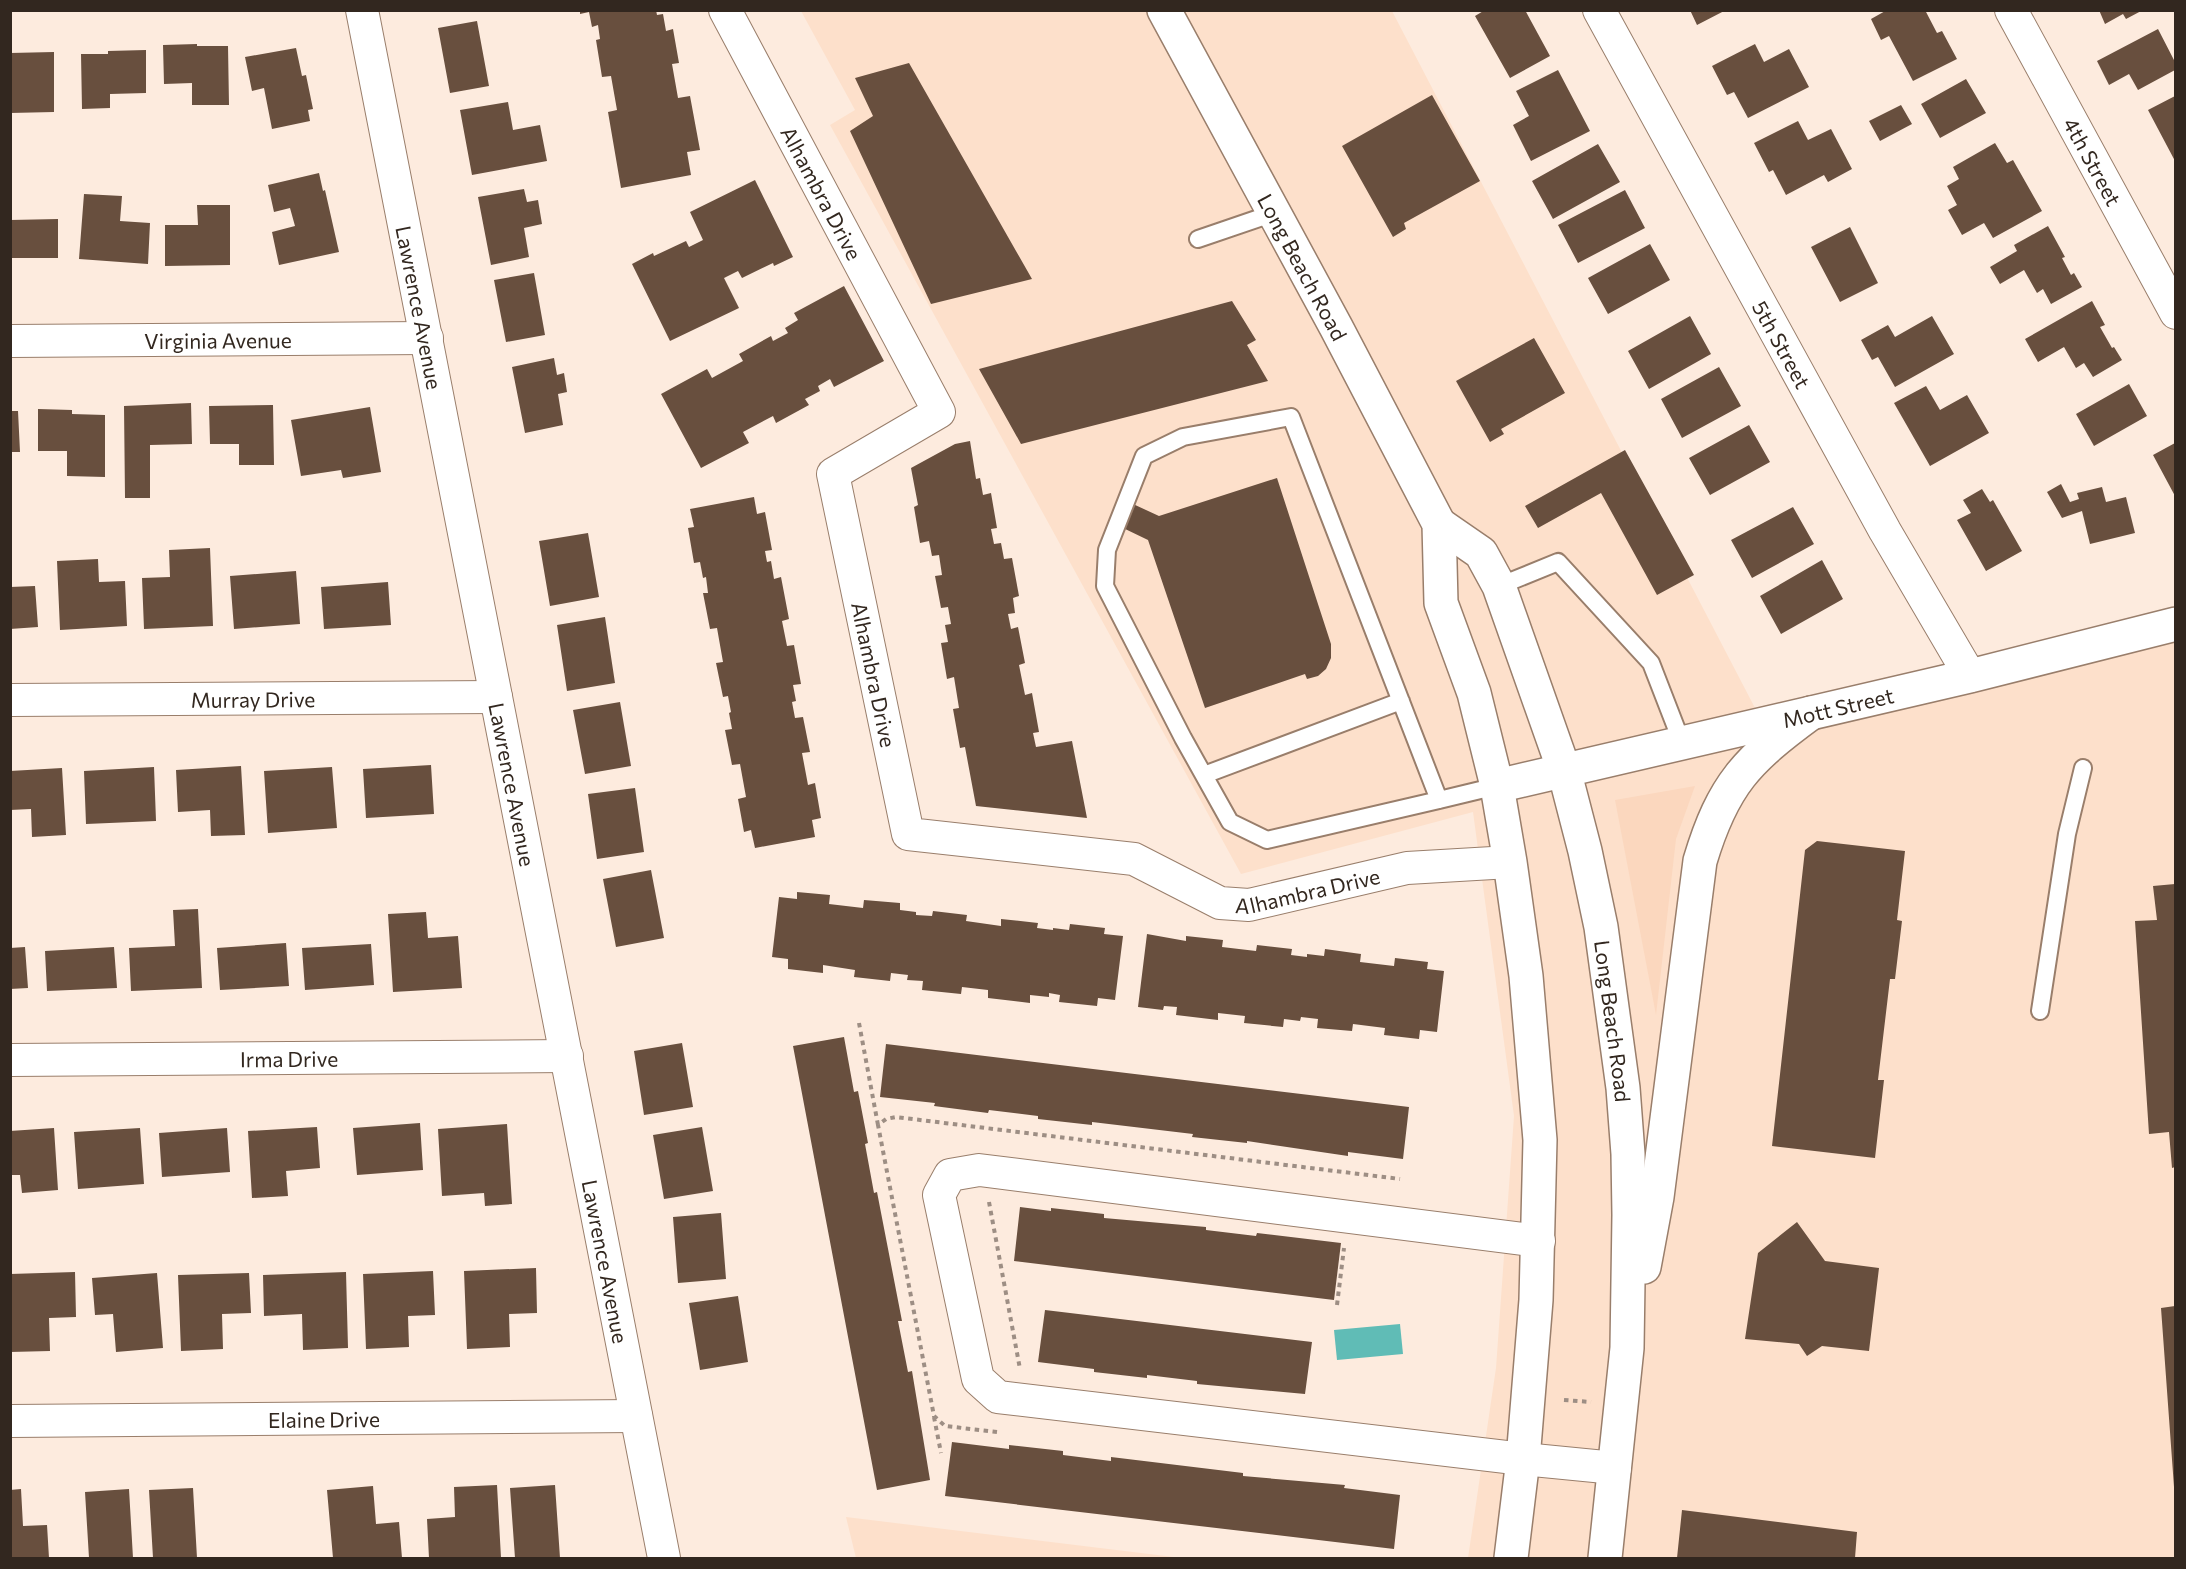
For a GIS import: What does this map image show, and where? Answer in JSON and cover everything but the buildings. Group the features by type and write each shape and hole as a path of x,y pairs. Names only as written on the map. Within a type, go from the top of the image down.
{"main road":[{"name":"Long Beach Road","path":"1164,10 1336,327 1439,524 1441,603 1474,693 1497,786 1510,862 1526,976 1540,1140 1536,1300 1523,1459 1510,1558"},
{"name":"Long Beach Road","path":"1439,524 1481,553 1499,586 1564,770 1585,851 1601,927 1620,1067 1628,1154 1627,1348 1605,1558"},
{"name":"Mott Street","path":"1497,786 1970,676 2175,624"},
{"path":"1627,1348 1658,1197 1700,861 1711,826 1724,797 1736,780 1756,757 1811,713"}],"street":[{"name":"Lawrence Avenue","path":"362,10 664,1558"},
{"name":"Alhambra Drive","path":"725,10 939,412 833,474 908,834 1134,859 1220,903 1249,905 1407,868 1510,862"},
{"name":"5th Street","path":"1599,10 1885,531 1970,676"},
{"name":"4th Street","path":"2011,10 2175,313"},
{"name":"Virginia Avenue","path":"10,341 427,338"},
{"name":"Murray Drive","path":"10,700 496,697"},
{"name":"Irma Drive","path":"10,1060 567,1056"},
{"path":"1539,1241 979,1170 950,1175 939,1195 978,1379 998,1397 1615,1468"},
{"name":"Elaine Drive","path":"10,1421 636,1416"}],"lane":[{"path":"1198,239 1274,213"},
{"path":"1439,800 1291,417 1183,437 1144,456 1107,550 1106,586 1230,822 1267,840 1439,800 1497,786"},
{"path":"1499,586 1558,562 1651,663 1682,743"},
{"path":"1204,775 1401,701"},
{"path":"2040,1011 2067,834 2083,768"}],"path":[{"path":"859,1023 941,1453"},
{"path":"878,1125 886,1119 896,1117 1400,1179"},
{"path":"988,1199 1022,1377"},
{"path":"1337,1305 1344,1241"},
{"path":"1564,1400 1591,1402"},
{"path":"934,1416 945,1426 1005,1432"}],"shaded area":[{"path":"801,11 1392,11 1767,731 2175,631 2175,1558 1468,1558 1496,1368 1514,1116 1473,812 1241,874 830,125 855,110"},
{"path":"1695,786 1676,839 1656,1015 1615,800"},
{"path":"846,1517 1182,1558 856,1558"}],"water":[{"path":"1400,1324 1403,1354 1337,1360 1334,1330"}]}
